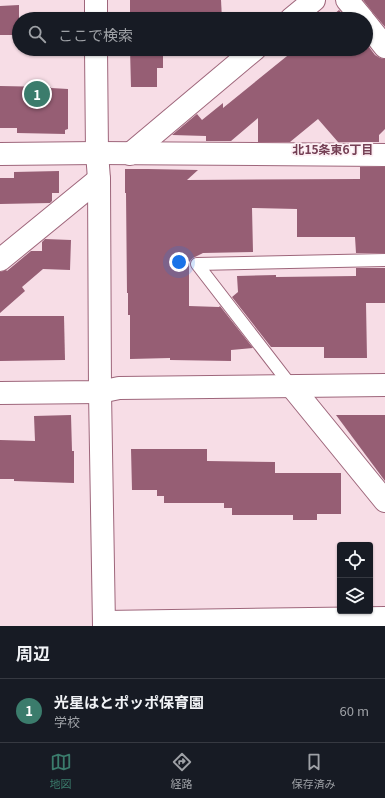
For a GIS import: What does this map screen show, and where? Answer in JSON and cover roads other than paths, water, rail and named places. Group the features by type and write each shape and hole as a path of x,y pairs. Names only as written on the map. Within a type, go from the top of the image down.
{"street":[{"path":"96,0 96,12"},
{"path":"299,12 314,0"},
{"path":"347,0 357,12"},
{"path":"373,32 385,47"},
{"path":"96,56 97,153 99,179 100,392 104,624 385,618"},
{"path":"130,154 247,56"},
{"path":"0,154 97,153 385,155"},
{"path":"0,260 99,179"},
{"path":"0,393 100,392 119,388 385,385"},
{"path":"292,386 385,501"}],"lane":[{"path":"292,386 197,264 385,260"}],"place":[{"name":"光星はとポッポ保育園","path":"37,94"}],"district":[{"name":"北15条東6丁目","path":"333,148"}]}
